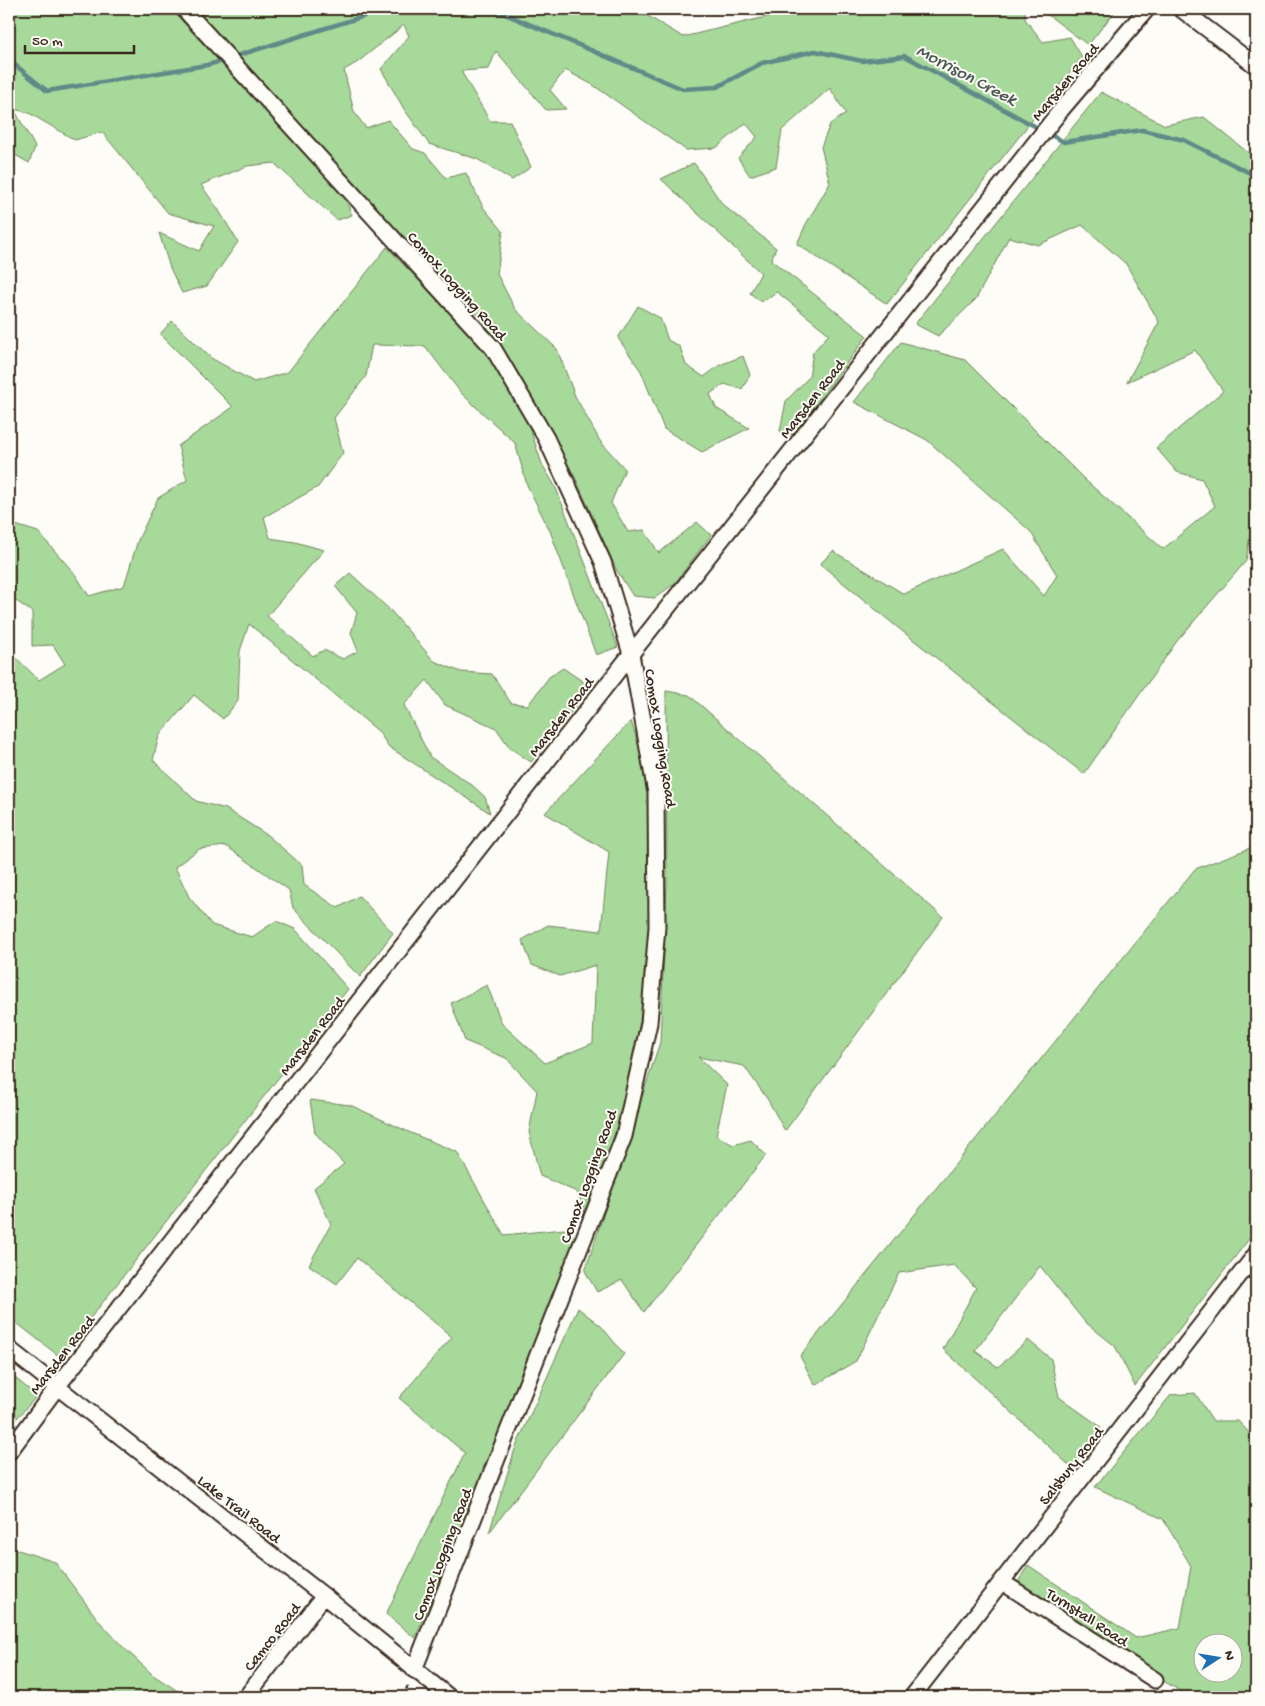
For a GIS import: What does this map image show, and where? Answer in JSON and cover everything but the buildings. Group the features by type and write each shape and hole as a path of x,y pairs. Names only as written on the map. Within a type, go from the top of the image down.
{"street":[{"name":"Comox Logging Road","path":"184,9 493,348 546,438 603,562 631,654 656,794 658,927 649,1024 624,1136 414,1670"},
{"name":"Marsden Road","path":"9,1452 57,1387 631,654 1061,110 1147,9"},
{"path":"1180,9 1256,66"},
{"name":"Salsbury Road","path":"912,1697 1256,1254"},
{"name":"Lake Trail Road","path":"9,1349 324,1596 449,1697"},
{"name":"Turnstall Road","path":"1002,1582 1155,1680"},
{"name":"Camco Road","path":"246,1697 324,1596"}],"green space":[{"path":"9,9 171,9 343,194 352,215 337,220 274,163 247,166 201,185 238,242 207,286 182,293 170,268 159,233 199,251 214,226 168,213 102,132 75,140 29,113 14,109 35,147 29,163 12,153 9,146"},
{"path":"192,9 636,9 683,37 799,9 1025,9 1025,19 1043,42 1070,37 1082,57 887,304 797,244 806,224 830,183 821,147 830,124 846,114 830,88 782,130 776,167 750,176 738,158 757,137 746,123 716,148 686,150 593,85 565,70 550,90 566,109 546,110 496,51 489,69 461,71 490,121 510,121 531,167 512,180 477,159 429,144 404,109 381,69 409,36 404,25 358,62 344,70 354,112 366,128 388,120 413,149 425,153 446,178 466,173 483,207 503,231 497,274 515,309 557,349 575,396 600,441 625,469 611,503 628,532 644,530 659,553 697,522 711,535 675,583 655,598 633,596 617,571 575,477 536,405 481,318"},
{"path":"1040,9 1117,9 1088,45"},
{"path":"1101,92 1165,125 1204,117 1256,159 1256,514 1253,515 1246,561 1177,641 1084,774 820,564 833,551 904,594 1003,549 1044,596 1057,575 1030,531 927,440 854,402 901,342 965,360 1084,479 1163,549 1215,506 1202,479 1177,472 1156,448 1223,391 1195,350 1127,382 1159,322 1126,264 1082,225 1038,245 1009,237 976,299 938,336 915,324"},
{"path":"694,163 723,205 776,248 771,260 867,336 793,435 780,431 786,401 809,377 813,352 829,334 777,292 761,302 750,293 761,273 661,179"},
{"path":"387,247 483,348 529,426 542,464 555,486 618,647 596,655 550,531 527,485 515,443 461,393 425,346 372,345 366,376 334,418 343,453 318,487 264,517 270,538 295,542 324,550 267,616 313,656 324,650 343,659 358,651 351,633 357,613 335,586 350,573 391,611 434,661 461,672 492,674 511,703 528,705 549,677 563,668 591,687 531,762 510,748 496,728 445,705 427,680 404,705 430,757 472,785 485,797 490,813 389,747 378,731 249,624 240,651 238,701 223,719 194,695 159,736 153,760 196,801 226,809 267,835 302,865 304,885 338,908 359,896 393,933 360,977 293,908 289,890 226,846 199,849 175,867 189,897 212,925 252,937 276,921 295,929 348,989 60,1357 9,1317 9,651 39,680 65,664 53,645 32,646 32,612 9,596 9,523 38,532 75,574 89,596 124,586 138,540 158,498 187,480 178,446 233,407 160,334 172,321 211,358 254,382 288,372"},
{"path":"638,306 660,318 668,340 680,347 686,365 704,377 720,365 743,356 750,375 742,389 724,384 710,394 716,408 749,428 702,452 664,429 641,371 618,338"},
{"path":"666,691 689,695 943,917 785,1131 768,1100 744,1066 698,1057 727,1085 716,1135 733,1145 751,1140 766,1155 644,1312 622,1280 597,1292 585,1271 660,1042 667,884"},
{"path":"631,721 648,775 651,893 644,1041 588,1217 577,1192 540,1176 529,1132 537,1091 506,1058 465,1041 451,1003 487,985 502,1024 545,1063 593,1043 596,965 560,976 532,965 522,940 548,925 601,931 609,852 545,813"},
{"path":"1250,848 1256,853 1256,1230 1135,1386 1115,1346 1084,1321 1040,1266 975,1351 998,1367 1028,1340 1051,1359 1059,1397 1101,1427 1072,1468 943,1349 976,1288 954,1265 899,1273 856,1361 815,1385 800,1356 1195,869"},
{"path":"310,1100 350,1105 457,1152 504,1235 564,1229 581,1241 415,1638 386,1614 465,1453 399,1398 452,1337 357,1258 337,1284 309,1265 331,1224 314,1188 344,1164 315,1133"},
{"path":"578,1308 601,1326 624,1354 489,1533 515,1449"},
{"path":"9,1373 37,1396 9,1427"},
{"path":"1195,1393 1213,1421 1238,1421 1256,1440 1256,1586 1247,1595 1256,1604 1256,1697 1178,1697 1182,1692 1118,1654 1018,1582 1028,1565 1136,1638 1180,1628 1191,1566 1163,1519 1095,1487 1171,1395"},
{"path":"9,1547 55,1562 99,1621 123,1647 153,1675 187,1697 9,1697"}],"waterway":[{"name":"Morrison Creek","path":"233,57 387,9"},
{"name":"Morrison Creek","path":"493,9 683,89 717,87 762,63 815,51 862,61 905,56 1064,142 1142,130 1184,140 1256,176"},
{"name":"Morrison Creek","path":"9,60 47,91 207,65 226,60"}]}
